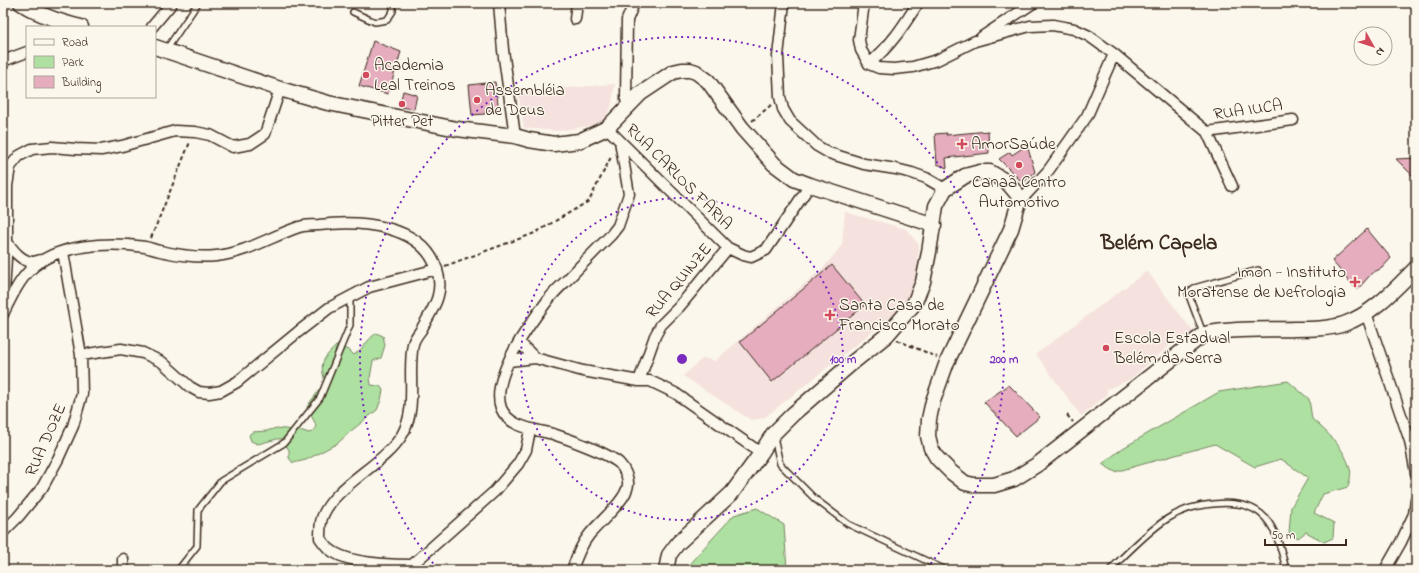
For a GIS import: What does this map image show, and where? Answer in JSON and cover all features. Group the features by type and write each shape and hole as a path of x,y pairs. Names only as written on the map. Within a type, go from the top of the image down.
{"main road":[{"path":"21,3 45,16 63,23 76,26"},
{"path":"161,48 280,89 328,102 384,115 457,129 515,136 554,144 579,141 607,128 640,94 673,72 690,70 696,72 708,81 742,128 774,164 794,179 934,225"},
{"path":"666,570 669,555 678,543 732,493 773,434 790,416 828,383 887,335 914,304 923,282 934,225 936,206 945,189 965,176 980,172 990,172 1007,182 1013,188 1018,195 1019,202 1011,229 947,362 933,401 929,419 928,436 931,448 937,458 965,483 974,485 994,485 1014,479 1038,464 1204,334 1221,330 1332,327 1345,324 1366,313 1416,268"}],"street":[{"path":"153,26 172,3"},
{"path":"499,3 503,50 515,136"},
{"path":"575,19 576,3"},
{"path":"628,107 626,99 627,20 634,3"},
{"path":"784,3 778,56 780,97 783,109 790,121 817,146 829,153 864,164 912,173 926,178 945,189"},
{"path":"864,3 859,40 861,50 869,64 879,68 894,69 913,67 937,60 975,41 1033,3"},
{"path":"869,64 890,44 903,28 918,3"},
{"path":"975,41 1030,26 1053,25 1074,29 1089,36 1114,54 1207,132 1232,186"},
{"path":"3,61 26,52"},
{"path":"1019,202 1048,171 1087,116 1114,54"},
{"path":"3,314 7,242 7,186 10,167 19,156 32,149 52,147 101,150 122,146 175,131 195,132 210,135 233,147 250,144 265,134 280,89"},
{"name":"RUA IUCA","path":"1207,132 1294,120"},
{"name":"RUA CARLOS FARIA","path":"607,128 728,248 743,256 751,257 766,250 810,185"},
{"path":"572,570 578,554 589,536 622,498 628,485 626,476 620,464 608,456 552,434 530,430 516,424 506,416 501,408 499,397 500,385 509,361 519,342 549,299 618,226 629,194 620,141"},
{"path":"7,242 13,251 22,258 31,262 87,246 114,244 147,247 161,252 176,254 215,256 232,254 301,227 331,223 355,223 376,226 402,233 428,251 437,269 439,282 438,299 414,342 408,420 402,435 391,449 333,499 322,518 320,538 328,548 346,557 364,562 415,568 509,475 518,464 526,450 530,430"},
{"name":"RUA QUINZE","path":"639,381 655,336 661,325 679,307 728,248"},
{"name":"RUA DOZE","path":"3,532 18,517 42,488 73,426 82,394 81,355 63,252"},
{"path":"3,314 20,282 41,260"},
{"path":"81,355 121,349 143,353 162,362 190,387 199,392 209,393 221,391 237,382 329,308 369,287 437,269"},
{"path":"1366,313 1410,441 1416,473"},
{"path":"519,342 535,358"},
{"path":"509,361 535,358 583,371 650,382 675,393 761,453"},
{"path":"1385,570 1401,542 1414,514 1416,498"},
{"path":"123,559 123,570"}],"lane":[{"path":"161,48 198,3"},
{"path":"353,12 375,22 387,20 393,11 393,3"},
{"path":"1204,334 1188,293 1194,288 1258,270"},
{"path":"178,570 197,546 198,510 221,480 284,443 320,398 350,326 350,297"},
{"path":"773,434 780,464 815,499 848,524 946,570"},
{"path":"1110,570 1167,519 1184,510 1202,505 1236,503 1248,506 1263,515 1273,529 1281,545 1286,570"}],"path":[{"path":"742,128 780,97"},
{"path":"147,247 195,132"},
{"path":"437,269 536,234 589,201 620,141"},
{"path":"887,335 947,362"}],"shaded area":[{"path":"615,84 611,108 604,119 594,125 558,131 524,128 518,92"},
{"name":"Santa Casa de Francisco Morato","path":"845,212 906,229 919,245 916,278 907,304 764,418 751,420 683,376 703,358 715,361 824,267 842,245"},
{"name":"Escola Estadual Belém da Serra","path":"1147,271 1194,333 1174,342 1129,380 1107,389 1107,395 1081,416 1036,354"}],"green space":[{"path":"376,333 383,336 385,345 381,358 373,361 370,378 371,385 380,386 383,390 377,410 338,443 306,460 293,463 289,458 289,450 282,439 258,444 251,441 249,435 252,432 267,431 276,428 309,433 314,431 316,425 307,407 325,381 322,369 323,361 336,346 349,350 354,355"},
{"path":"1288,381 1309,399 1312,419 1340,447 1348,461 1351,471 1348,487 1323,494 1314,513 1334,523 1333,538 1324,542 1306,532 1298,538 1289,533 1291,507 1308,478 1281,459 1255,467 1215,444 1115,472 1102,464 1123,448 1219,392"},
{"path":"757,508 784,525 787,570 691,570 691,562 734,515"}],"building":[{"path":"373,41 401,52 388,94 359,86"},
{"path":"495,82 499,110 485,111 485,114 472,115 469,85"},
{"path":"403,91 417,95 414,109 399,107"},
{"name":"AmorSaúde","path":"988,131 989,153 946,158 947,168 937,164 935,134 947,133 946,135"},
{"name":"Canaã Centro Automotivo","path":"1027,145 1035,172 1023,183 999,159 1010,152 1012,155"},
{"path":"1416,158 1416,179 1396,159"},
{"path":"1367,229 1391,258 1382,268 1372,273 1357,290 1332,261"},
{"path":"832,265 865,305 772,382 740,342"},
{"path":"1009,385 1040,417 1016,436 984,402"}],"place":[{"name":"Academia Leal Treinos","path":"366,75"},
{"name":"Assembléia de Deus","path":"477,100"},
{"name":"Pitter Pet","path":"402,104"},
{"name":"AmorSaúde","path":"962,144"},
{"name":"Canaã Centro Automotivo","path":"1019,165"},
{"name":"Imon - Instituto Moratense de Nefrologia","path":"1355,282"},
{"name":"Santa Casa de Francisco Morato","path":"830,315"},
{"name":"Escola Estadual Belém da Serra","path":"1106,348"}],"district":[{"name":"Belém Capela","path":"1159,244"}]}
